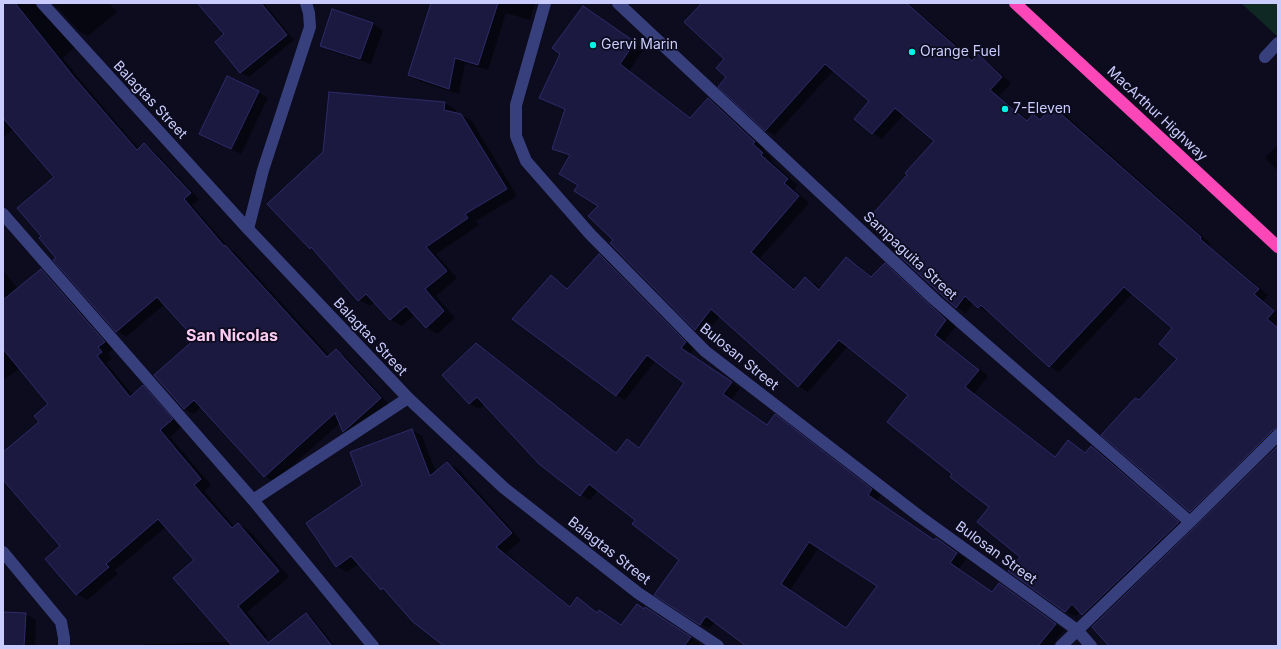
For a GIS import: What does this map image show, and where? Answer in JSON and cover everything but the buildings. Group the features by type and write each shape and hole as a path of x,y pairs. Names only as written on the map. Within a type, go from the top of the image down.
{"highway":[{"name":"MacArthur Highway","path":"1015,3 1278,247"}],"street":[{"name":"Balagtas Street","path":"42,3 248,229 408,398 504,488 638,594 718,646"},
{"path":"248,229 263,170 310,27 309,13 306,3"},
{"name":"Bulosan Street","path":"545,3 516,106 516,136 526,161 590,234 704,351 919,516 1077,630 1091,646"},
{"name":"Sampaguita Street","path":"618,3 935,300 1190,522"},
{"path":"1265,57 1278,43"},
{"path":"3,214 253,500 373,646"},
{"path":"253,500 408,398"},
{"path":"1061,646 1278,435"},
{"path":"3,552 61,622 64,646"}],"green space":[{"path":"1241,3 1278,3 1278,37"}],"place":[{"name":"Gervi Marin","path":"593,45"},
{"name":"Orange Fuel","path":"912,52"},
{"name":"7-Eleven","path":"1005,109"}],"district":[{"name":"San Nicolas","path":"232,336"}]}
